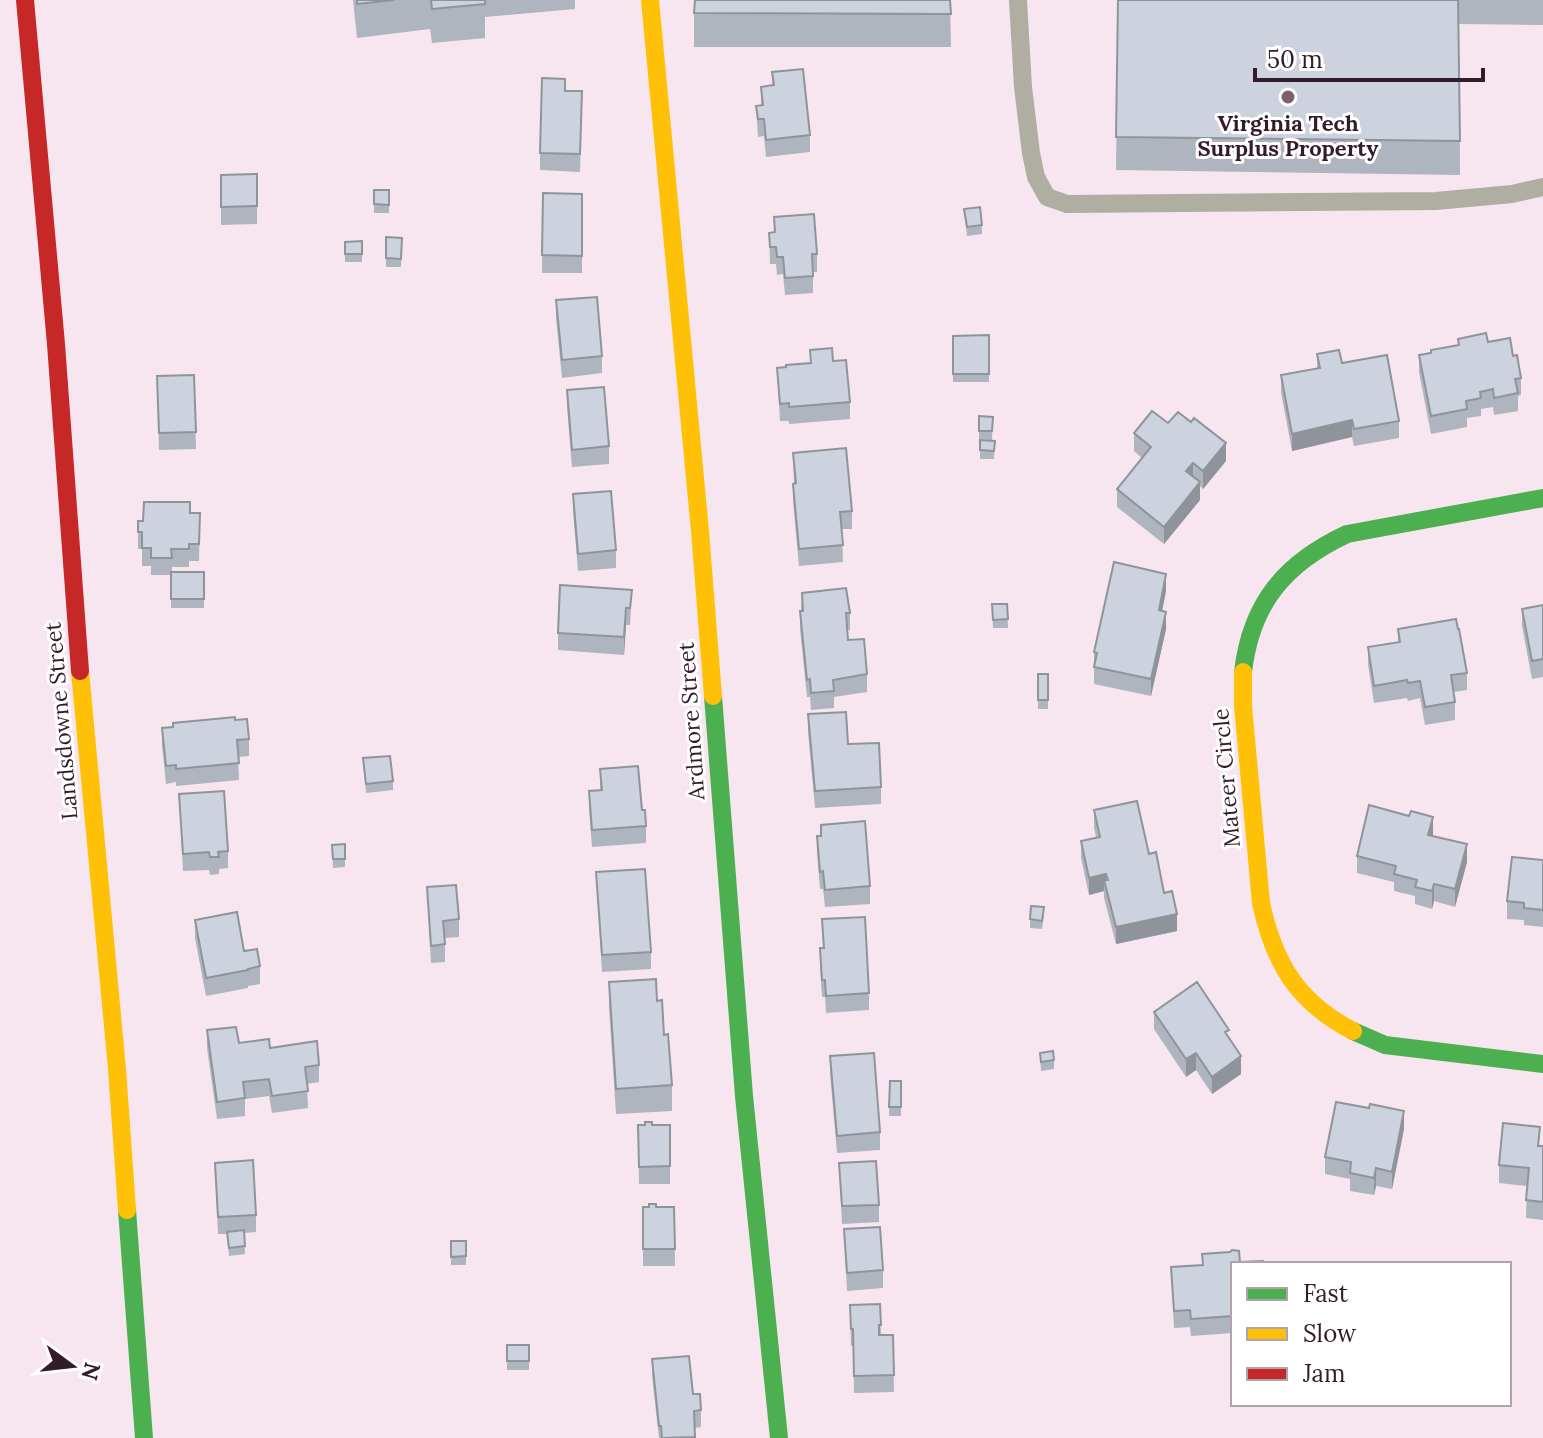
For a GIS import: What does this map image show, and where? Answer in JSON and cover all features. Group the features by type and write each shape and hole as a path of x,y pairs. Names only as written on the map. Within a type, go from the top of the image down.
{"street":[{"name":"Landsdowne Street","path":"25,0 56,344 83,706 117,1069 144,1438"},
{"name":"Ardmore Street","path":"650,0 702,547 744,1096 779,1438"},
{"name":"Mateer Circle","path":"1543,498 1347,534 1311,551 1291,568 1262,604 1247,641 1243,681 1261,903 1268,937 1282,969 1308,1001 1328,1019 1365,1038 1385,1045 1543,1064"}],"lane":[{"path":"1018,0 1031,153 1036,177 1047,197 1067,204 1436,201 1512,194 1543,187"}],"building":[{"path":"357,0 394,0 357,4"},
{"path":"431,0 485,0 485,4 432,9"},
{"path":"695,0 950,0 951,14 694,13"},
{"name":"Virginia Tech Surplus Property","path":"1118,0 1458,0 1460,141 1116,137"},
{"path":"803,69 810,135 766,140 764,119 758,119 756,106 763,105 761,87 774,85 772,72"},
{"path":"542,78 565,79 565,91 582,91 580,154 540,153"},
{"path":"257,174 257,206 221,207 221,175"},
{"path":"374,190 389,190 389,205 374,204"},
{"path":"543,193 582,194 582,256 542,255"},
{"path":"980,207 982,225 967,227 964,209"},
{"path":"814,214 817,254 812,254 813,276 785,278 783,257 777,257 776,247 770,247 769,233 775,232 774,217"},
{"path":"386,237 402,238 401,259 386,258"},
{"path":"362,241 362,254 345,254 345,242"},
{"path":"597,297 602,356 562,360 556,300"},
{"path":"1486,333 1488,342 1510,338 1521,378 1515,379 1518,393 1494,398 1493,389 1480,392 1481,398 1466,401 1467,409 1431,416 1419,355 1459,345 1458,339"},
{"path":"989,335 989,374 953,374 953,336"},
{"path":"832,348 833,361 846,360 850,402 789,407 789,403 780,404 777,368 811,363 810,350"},
{"path":"1339,350 1342,363 1387,355 1399,421 1354,429 1352,420 1292,434 1281,375 1320,368 1317,354"},
{"path":"194,375 196,432 159,433 157,376"},
{"path":"604,387 609,446 572,450 567,390"},
{"path":"1152,411 1168,423 1178,412 1191,422 1194,418 1226,443 1203,471 1193,463 1186,471 1200,482 1164,527 1117,489 1151,447 1134,433"},
{"path":"979,416 993,417 992,431 979,431"},
{"path":"980,440 995,441 994,451 980,450"},
{"path":"846,448 852,511 840,512 843,545 799,549 793,453"},
{"path":"611,491 616,550 578,554 573,494"},
{"path":"144,502 190,502 190,513 200,513 199,544 189,544 189,549 171,549 172,558 151,558 151,548 142,548 142,532 138,532 138,521 143,521"},
{"path":"1114,562 1166,574 1159,610 1166,612 1151,679 1094,667 1097,653 1094,652"},
{"path":"171,572 204,572 204,599 171,599"},
{"path":"560,585 632,590 630,608 626,608 624,637 558,633"},
{"path":"846,588 850,613 846,613 848,640 864,639 867,674 833,680 834,691 811,693 800,611 803,611 802,593"},
{"path":"992,604 1007,604 1008,619 993,620"},
{"path":"1543,605 1543,659 1532,661 1522,609"},
{"path":"1456,619 1467,673 1451,675 1455,702 1425,707 1420,681 1374,686 1368,647 1400,642 1398,629"},
{"path":"1038,674 1048,674 1048,700 1038,700"},
{"path":"846,712 848,744 879,743 881,787 815,791 808,714"},
{"path":"235,717 235,720 247,719 249,739 237,740 239,763 176,769 176,765 166,766 162,728 173,727 173,723"},
{"path":"390,756 393,781 366,784 363,758"},
{"path":"638,766 646,826 592,830 589,791 602,790 600,769"},
{"path":"224,791 228,851 218,852 219,857 210,857 209,852 183,854 179,794"},
{"path":"1137,801 1149,854 1156,852 1164,893 1172,891 1177,914 1116,927 1104,880 1108,880 1106,874 1089,878 1081,841 1100,837 1094,810"},
{"path":"1369,805 1409,816 1411,811 1433,817 1428,835 1467,844 1455,889 1434,884 1432,891 1415,887 1417,880 1394,874 1396,866 1357,856"},
{"path":"865,821 870,886 825,890 817,836 821,836 821,825"},
{"path":"345,844 345,859 333,859 332,845"},
{"path":"1512,857 1543,860 1543,910 1524,908 1524,903 1507,901"},
{"path":"645,869 651,952 602,955 596,872"},
{"path":"456,885 459,919 443,921 445,944 431,946 427,887"},
{"path":"1031,906 1044,907 1042,921 1030,919"},
{"path":"237,912 244,951 257,949 260,966 206,978 195,920"},
{"path":"865,917 869,993 826,996 820,948 824,948 822,919"},
{"path":"656,979 657,1001 662,1000 664,1035 668,1034 672,1085 616,1089 609,982"},
{"path":"1197,982 1229,1030 1225,1032 1241,1056 1212,1077 1196,1053 1186,1059 1154,1012"},
{"path":"236,1027 239,1043 269,1039 270,1048 317,1041 319,1065 305,1067 308,1091 272,1096 269,1079 243,1082 245,1098 217,1102 207,1030"},
{"path":"1053,1051 1054,1060 1041,1062 1040,1053"},
{"path":"874,1053 880,1132 837,1136 830,1056"},
{"path":"890,1081 901,1081 901,1107 889,1107"},
{"path":"1336,1102 1369,1108 1370,1104 1404,1111 1392,1172 1376,1168 1374,1178 1350,1173 1351,1162 1325,1157"},
{"path":"645,1122 670,1125 670,1166 639,1167 638,1125 645,1125"},
{"path":"1503,1123 1540,1127 1538,1146 1543,1146 1543,1202 1526,1200 1529,1168 1499,1165"},
{"path":"253,1160 256,1215 218,1217 215,1163"},
{"path":"876,1161 879,1205 842,1206 839,1163"},
{"path":"649,1204 674,1207 675,1249 643,1249 643,1207 649,1207"},
{"path":"880,1227 883,1270 847,1273 844,1229"},
{"path":"244,1230 245,1246 229,1248 227,1232"},
{"path":"451,1241 466,1241 466,1256 451,1257"},
{"path":"1239,1251 1240,1262 1231,1262 1231,1316 1191,1319 1190,1310 1174,1311 1171,1267 1203,1265 1202,1254"},
{"path":"880,1304 879,1335 893,1335 894,1375 854,1376 850,1305"},
{"path":"507,1345 529,1345 529,1361 507,1361"},
{"path":"689,1356 693,1394 700,1394 701,1410 694,1411 695,1437 662,1438 652,1359"}],"traffic: fast":[{"path":"1243,672 1247,647 1263,606 1289,572 1325,545 1347,534 1543,498"},
{"path":"713,696 744,1096 779,1438"},
{"path":"1353,1031 1385,1045 1543,1064"},
{"path":"127,1210 144,1438"}],"traffic: slow":[{"path":"650,0 713,696"},
{"path":"80,671 127,1210"},
{"path":"1243,672 1243,706 1261,903 1266,925 1281,962 1303,994 1334,1020 1353,1031"}],"traffic: jam":[{"path":"25,0 56,344 80,671"}],"place":[{"name":"Virginia Tech Surplus Property","path":"1288,97"}]}
